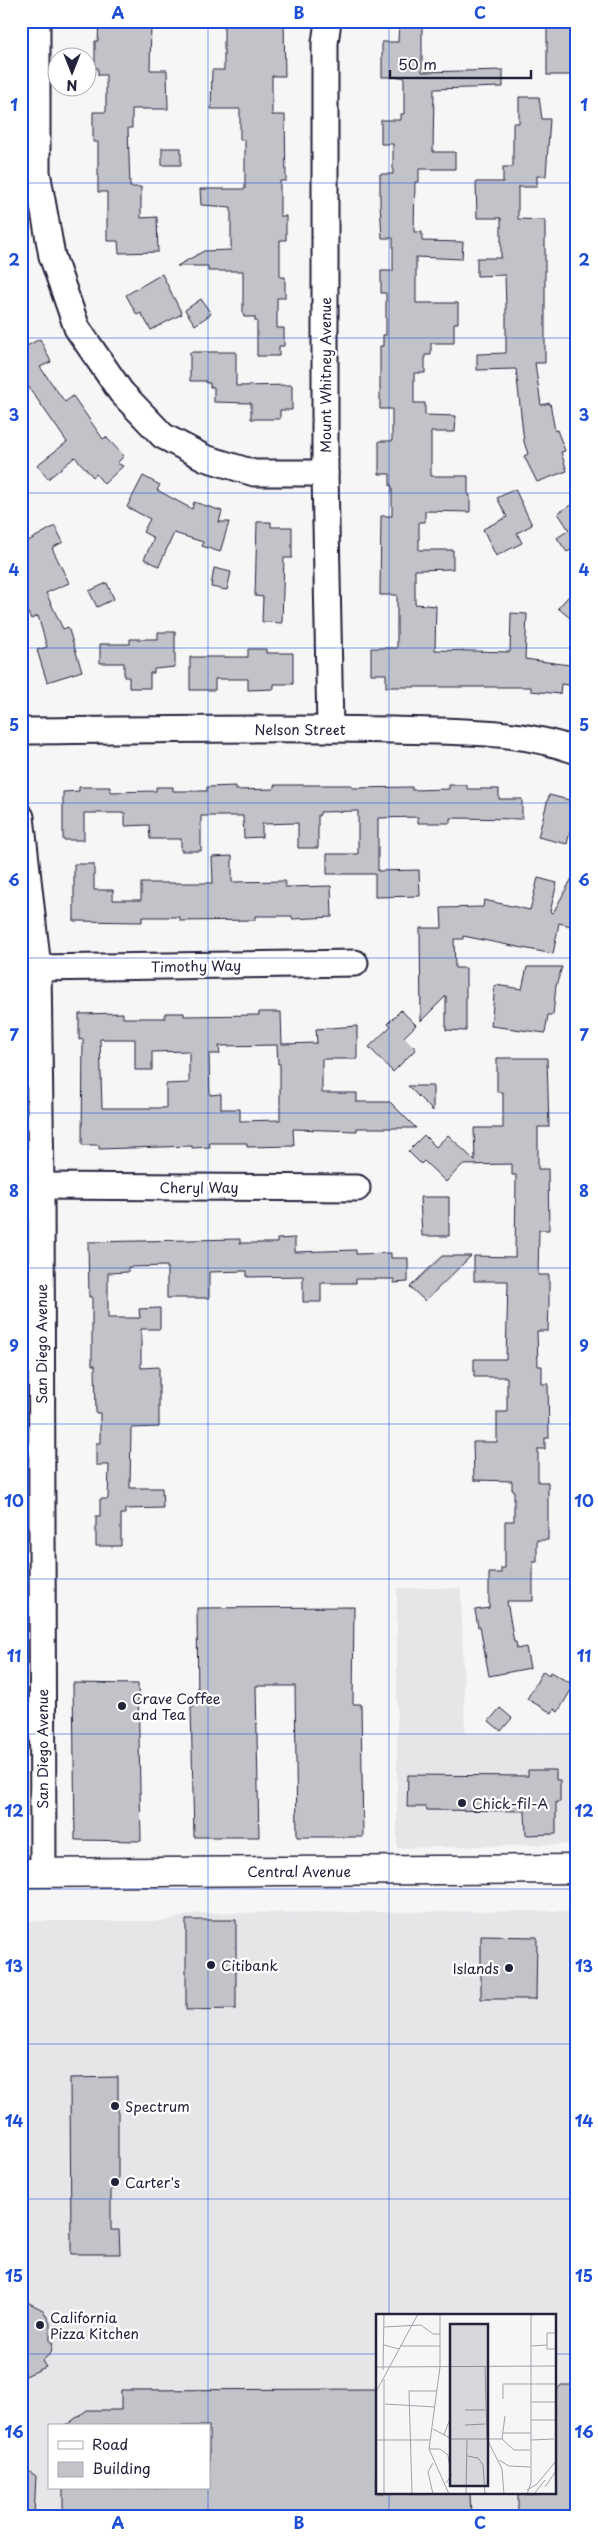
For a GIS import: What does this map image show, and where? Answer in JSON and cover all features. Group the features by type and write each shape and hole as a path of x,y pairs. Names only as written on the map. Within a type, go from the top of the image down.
{"main road":[{"name":"Central Avenue","path":"32,1873 577,1869"}],"street":[{"path":"37,21 37,172 52,256 77,328 122,392 163,436 205,458 254,473 324,473"},
{"name":"Mount Whitney Avenue","path":"328,21 325,43 324,473 330,728"},
{"name":"Nelson Street","path":"21,731 330,728 501,733 560,744 577,751"},
{"name":"San Diego Avenue","path":"21,816 38,968 41,1186 32,1873"},
{"name":"Timothy Way","path":"38,968 355,963"},
{"name":"Cheryl Way","path":"41,1186 357,1188"}],"shaded area":[{"path":"397,1588 461,1588 465,1733 577,1733 577,1844 397,1848"},
{"path":"577,1911 577,2516 21,2516 21,1921 164,1921 196,1913"}],"building":[{"path":"99,21 151,21 150,70 167,70 168,109 132,109 132,128 128,128 130,187 141,187 141,218 157,217 158,252 119,253 118,241 107,241 107,192 98,192 98,142 93,142 93,112 106,112 106,75 98,75 98,48 95,48 95,41 98,41"},
{"path":"224,21 284,21 285,76 272,76 272,115 285,115 286,181 280,181 280,216 286,216 286,240 280,240 280,277 285,277 285,298 277,298 277,328 284,328 284,346 279,346 279,356 257,356 257,321 255,321 255,317 244,317 243,313 243,271 208,271 208,266 177,266 204,251 231,250 231,207 201,205 200,189 245,189 245,140 240,140 240,109 211,109 212,70 224,70"},
{"path":"399,21 422,21 422,72 503,70 503,87 434,89 433,152 455,152 455,169 419,169 419,182 415,182 414,232 422,232 422,241 463,242 462,259 416,257 416,303 458,303 458,323 454,323 454,343 431,343 431,355 425,355 425,373 414,373 414,403 425,403 425,415 456,416 455,432 431,432 431,476 468,476 470,512 425,511 425,522 419,522 419,550 453,550 453,569 415,570 415,604 436,606 435,650 510,652 511,613 527,614 525,659 577,666 576,686 561,684 560,694 531,691 531,687 386,687 386,674 371,674 371,648 397,648 397,595 380,595 381,516 392,516 392,486 390,486 390,474 379,474 379,441 392,441 392,409 380,409 380,346 383,346 383,335 386,335 386,293 381,293 381,271 393,271 393,238 382,238 380,174 393,174 393,144 381,144 381,120 401,120 401,114 404,114 404,77 382,77 382,42 398,42"},
{"path":"547,21 577,21 577,75 547,75"},
{"path":"519,97 539,97 542,119 550,119 546,176 537,176 537,187 518,187 518,219 545,220 545,363 535,363 541,405 550,403 555,431 557,430 565,451 561,452 567,471 537,482 524,456 528,454 524,442 516,369 477,370 477,354 506,353 506,309 505,275 477,276 477,258 501,258 501,218 477,218 476,182 503,182 503,167 513,167 513,123 519,123"},
{"path":"162,148 181,148 181,165 162,165"},
{"path":"162,274 182,314 151,330 141,313 137,315 126,295"},
{"path":"201,299 211,314 195,325 185,310"},
{"path":"40,339 51,362 40,367 65,402 73,396 103,439 106,437 124,456 117,463 123,466 104,484 96,474 93,477 75,457 48,479 37,465 67,442 21,376 21,349"},
{"path":"190,352 236,352 236,386 292,385 292,410 280,410 280,419 251,419 251,403 214,402 214,387 210,387 210,383 206,383 206,381 190,381"},
{"path":"143,476 160,485 157,490 192,509 194,502 222,511 219,522 229,522 220,552 202,546 203,542 174,533 159,566 144,559 154,538 143,532 150,519 127,507"},
{"path":"515,489 532,525 517,533 522,543 496,556 483,529 507,517 497,498"},
{"path":"577,501 577,546 567,552 557,538 569,530 558,513"},
{"path":"257,522 271,522 271,527 292,527 292,558 284,558 282,623 262,622 263,597 255,596"},
{"path":"55,526 63,542 52,548 69,583 46,593 63,629 68,627 82,671 47,682 37,650 47,647 38,616 31,619 21,598 21,545"},
{"path":"214,568 231,572 227,590 211,587"},
{"path":"107,583 114,599 97,607 89,591"},
{"path":"577,587 577,624 558,608"},
{"path":"158,632 175,632 175,667 154,669 154,673 150,673 150,688 129,688 129,677 124,677 124,663 100,663 100,644 130,644 130,639 158,639"},
{"path":"248,649 266,649 266,653 293,653 293,684 274,684 274,689 248,690 248,679 215,679 215,690 190,690 190,657 248,657"},
{"path":"274,785 352,785 352,788 412,787 412,790 449,789 449,785 467,785 467,789 499,789 499,799 522,799 522,819 450,818 450,823 418,823 418,817 378,818 378,871 419,870 420,896 375,897 375,874 327,874 327,854 358,854 358,811 320,812 320,815 318,815 318,848 298,848 298,823 262,824 262,837 244,838 243,816 201,816 201,851 181,851 181,839 150,839 149,825 125,826 125,813 84,813 84,840 63,840 63,792 79,791 79,787 110,787 110,792 156,791 156,787 173,787 173,791 207,791 207,787 236,786 236,790 274,789"},
{"path":"549,795 577,802 567,844 538,837"},
{"path":"232,856 232,882 285,881 285,887 331,886 332,917 292,919 292,916 255,916 255,920 180,921 180,917 142,917 142,922 74,921 74,864 94,864 94,890 113,890 113,900 141,900 141,883 213,883 212,857"},
{"path":"577,869 577,916 574,915 571,926 559,923 553,954 463,936 463,939 454,939 455,968 466,968 466,1031 446,1030 446,996 421,1021 420,928 442,928 441,908 483,907 484,900 530,910 538,878 557,883 550,912 553,913"},
{"path":"527,967 562,967 556,986 553,1015 548,1015 545,1033 491,1026 495,985 522,989"},
{"path":"401,1010 416,1025 404,1037 416,1049 393,1072 369,1047 391,1026 388,1023"},
{"path":"259,1012 281,1012 282,1044 317,1043 316,1029 357,1026 357,1059 322,1059 322,1093 357,1093 357,1102 390,1102 416,1128 357,1128 357,1131 293,1129 294,1146 247,1147 247,1143 209,1143 210,1147 99,1149 99,1145 82,1145 83,1039 79,1040 79,1014 123,1013 123,1018 165,1018 165,1013 184,1013 184,1016 259,1015","holes":["100,1039 135,1039 135,1070 152,1070 152,1052 189,1051 189,1083 166,1084 166,1108 102,1108","277,1045 278,1064 280,1064 280,1120 240,1121 240,1109 221,1109 221,1094 210,1095 209,1054 220,1054 219,1046"]},
{"path":"497,1058 547,1058 549,1127 538,1127 538,1169 548,1169 549,1230 539,1230 538,1275 549,1275 549,1305 548,1331 537,1331 538,1366 542,1366 542,1384 548,1384 549,1438 545,1438 545,1449 538,1449 538,1482 548,1482 548,1540 537,1540 537,1562 533,1562 533,1601 507,1601 514,1642 516,1642 517,1649 526,1647 530,1668 489,1676 480,1626 478,1627 475,1610 489,1608 489,1573 501,1573 501,1568 505,1568 505,1521 514,1521 514,1490 512,1490 512,1481 474,1480 473,1442 497,1442 497,1412 507,1412 507,1377 474,1377 474,1359 506,1359 508,1281 474,1281 474,1256 515,1257 516,1175 512,1175 512,1164 462,1165 446,1182 424,1161 421,1164 408,1151 424,1135 436,1147 448,1135 475,1161 474,1128 503,1128 503,1092 497,1092"},
{"path":"408,1086 433,1086 433,1111"},
{"path":"420,1197 449,1197 449,1236 422,1236"},
{"path":"295,1238 295,1252 356,1250 356,1254 391,1253 391,1258 408,1258 408,1282 394,1283 394,1279 356,1279 356,1283 321,1283 321,1302 303,1302 303,1276 247,1277 247,1271 209,1272 209,1298 167,1298 167,1266 128,1267 128,1272 108,1273 108,1318 140,1318 139,1309 160,1308 160,1329 141,1329 141,1368 159,1367 159,1427 131,1428 130,1488 162,1488 163,1508 125,1509 125,1514 121,1514 121,1546 96,1546 96,1516 100,1516 100,1499 108,1499 109,1465 96,1465 96,1443 100,1443 100,1413 96,1413 95,1365 92,1365 92,1297 89,1297 88,1242 240,1239 240,1243 277,1243 277,1239"},
{"path":"442,1256 471,1256 425,1301 410,1287"},
{"path":"354,1607 353,1704 361,1704 363,1837 297,1837 295,1686 256,1686 259,1837 194,1837 191,1706 198,1706 197,1608"},
{"path":"543,1671 549,1675 550,1672 574,1685 558,1712 554,1709 552,1713 527,1699"},
{"path":"73,1683 138,1684 141,1841 75,1840"},
{"path":"500,1708 512,1718 501,1731 489,1721"},
{"path":"528,1770 556,1770 556,1780 560,1780 560,1802 556,1802 556,1834 526,1835 525,1811 427,1810 426,1807 407,1807 408,1775 528,1776"},
{"name":"Citibank","path":"186,1920 236,1920 236,2009 186,2010"},
{"name":"Islands","path":"481,1936 537,1937 536,1999 481,1999"},
{"path":"118,2077 118,2188 111,2190 111,2230 119,2230 120,2254 71,2254 70,2078"},
{"path":"21,2299 43,2310 50,2323 50,2342 53,2342 51,2353 42,2361 46,2367 21,2378"},
{"path":"561,2385 577,2385 577,2516 518,2516 518,2495 556,2494 556,2391"},
{"path":"376,2389 376,2494 470,2494 471,2516 70,2516 63,2507 63,2490 210,2490 210,2424 68,2424 87,2410 121,2410 121,2390"},
{"path":"21,2466 36,2476 34,2516 21,2516"}],"place":[{"name":"Crave Coffee and Tea","path":"122,1706"},
{"name":"Chick-fil-A","path":"462,1803"},
{"name":"Citibank","path":"211,1965"},
{"name":"Islands","path":"509,1968"},
{"name":"Spectrum","path":"115,2106"},
{"name":"Carter's","path":"115,2182"},
{"name":"California Pizza Kitchen","path":"40,2325"}]}
